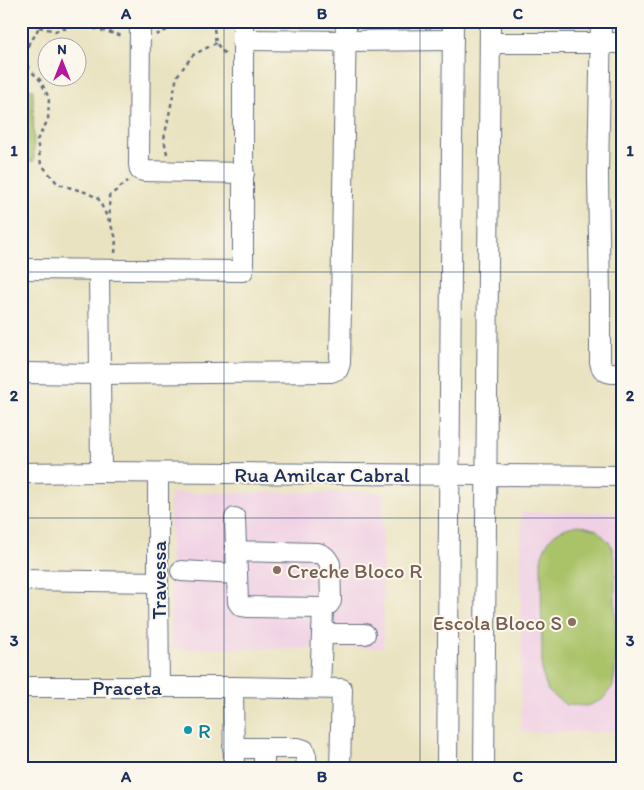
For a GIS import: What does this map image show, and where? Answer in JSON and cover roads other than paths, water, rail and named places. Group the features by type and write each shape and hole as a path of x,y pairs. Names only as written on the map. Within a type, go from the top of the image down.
{"street":[{"path":"140,21 140,170 244,173"},
{"path":"21,373 331,372 338,369 340,363 346,21"},
{"path":"484,769 490,21"},
{"path":"601,21 598,174 600,362 601,368 605,372 623,373"},
{"path":"21,269 243,272 243,30 346,41 453,31 447,769"},
{"path":"490,42 623,43"},
{"path":"101,472 101,374 107,270"},
{"name":"Rua Amilcar Cabral","path":"21,473 623,476"},
{"name":"Travessa","path":"158,473 159,687"},
{"path":"235,518 236,551 238,602 241,606 323,608 331,601 330,564 323,555 318,553 236,551"},
{"path":"181,571 237,574"},
{"path":"21,580 158,582"},
{"path":"320,688 323,608"},
{"path":"322,634 365,634"},
{"name":"Praceta","path":"21,687 342,689 340,769"},
{"path":"233,687 234,769"},
{"path":"233,748 298,748 304,750 306,769"},
{"path":"264,748 264,769"}],"place":[{"name":"Creche Bloco R","path":"277,570"},
{"name":"Escola Bloco S","path":"572,622"},
{"name":"R","path":"188,730"}]}
